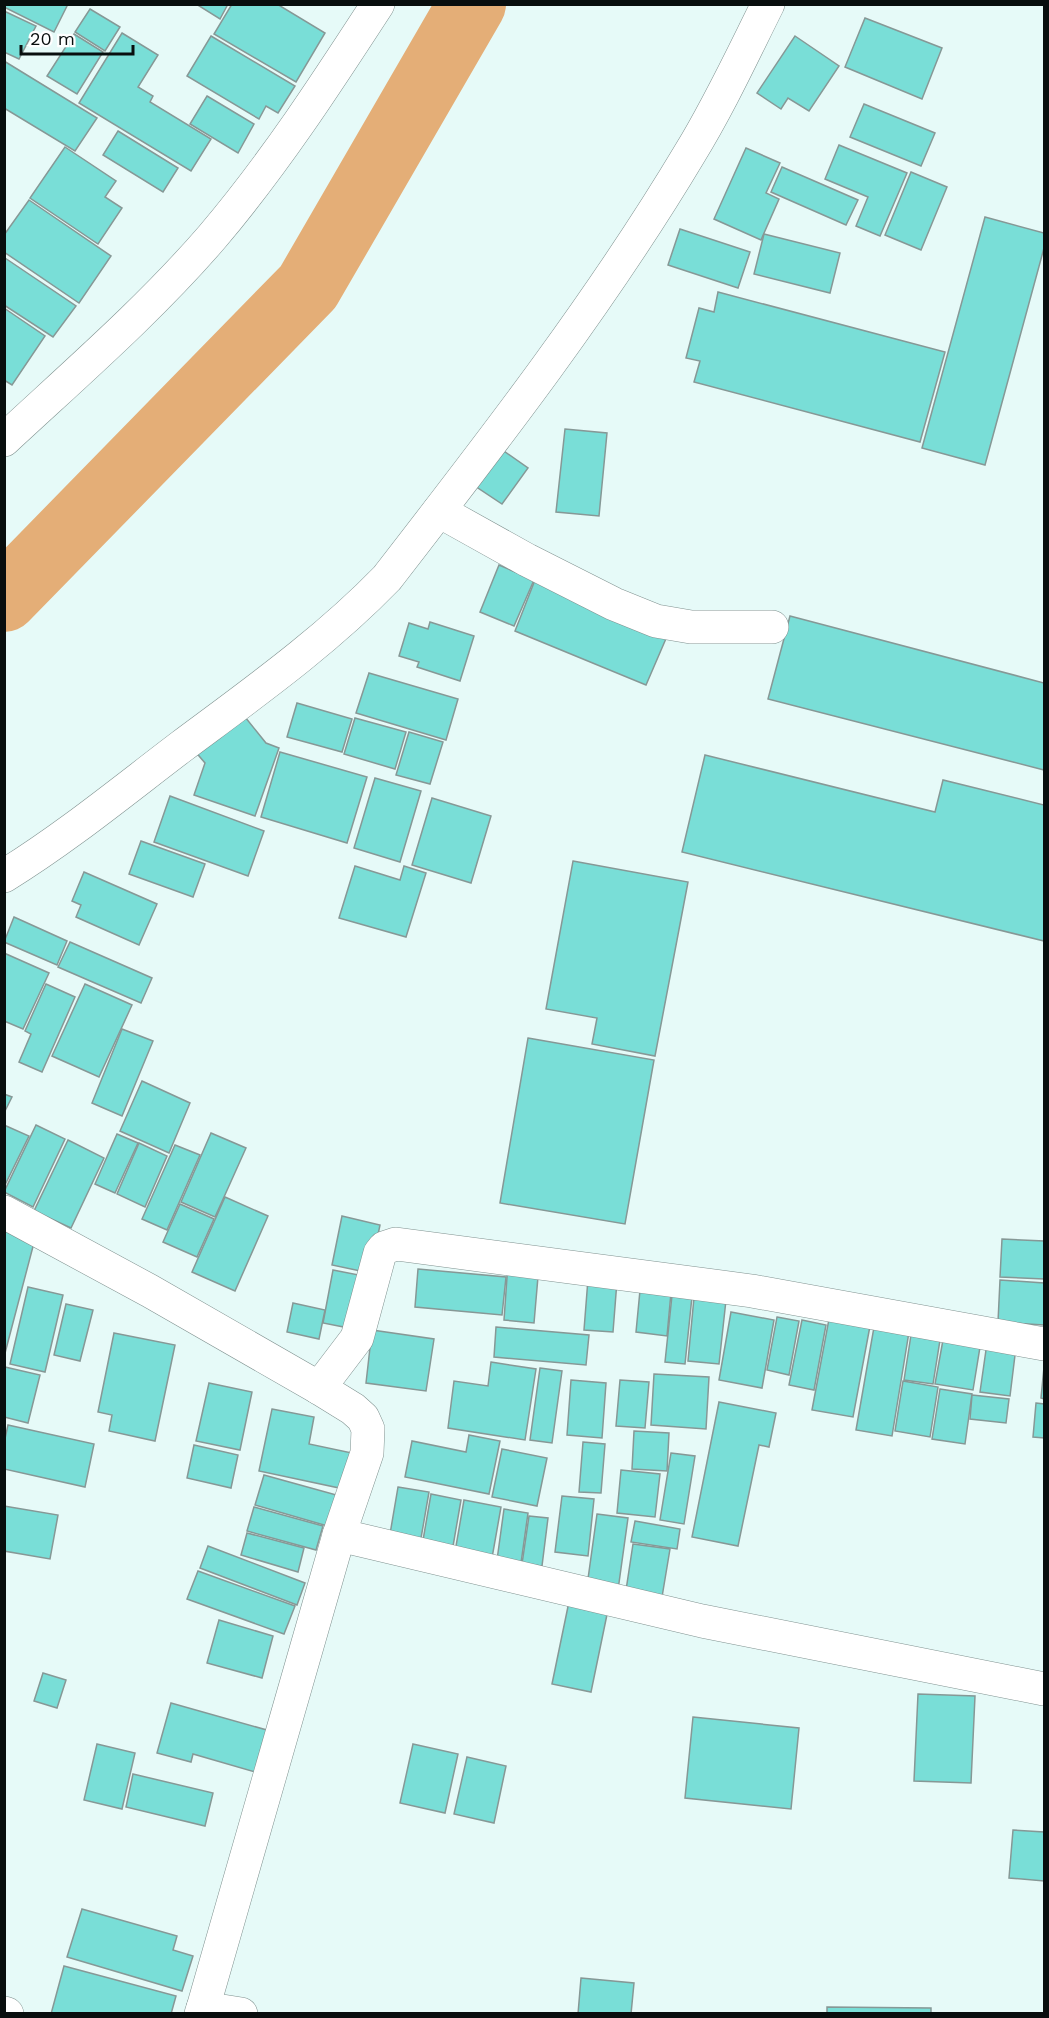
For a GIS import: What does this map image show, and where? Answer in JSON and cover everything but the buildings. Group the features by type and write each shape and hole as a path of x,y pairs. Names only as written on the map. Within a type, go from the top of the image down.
{"street":[{"path":"4,440 135,319 212,237 307,112 378,4"},
{"path":"4,876 80,824 310,649 355,611 387,578 575,328 659,203 692,151 768,4"},
{"path":"439,511 527,560 614,604 656,621 691,627 772,627"},
{"path":"4,1212 150,1291 319,1388 353,1409 363,1418 368,1429 367,1453 339,1535 202,2011 241,2013"},
{"path":"319,1388 357,1338 380,1253 384,1248 396,1244 753,1291 1044,1344"},
{"path":"339,1535 702,1622 1044,1689"}],"waterway":[{"path":"4,598 308,287 472,4"}]}
